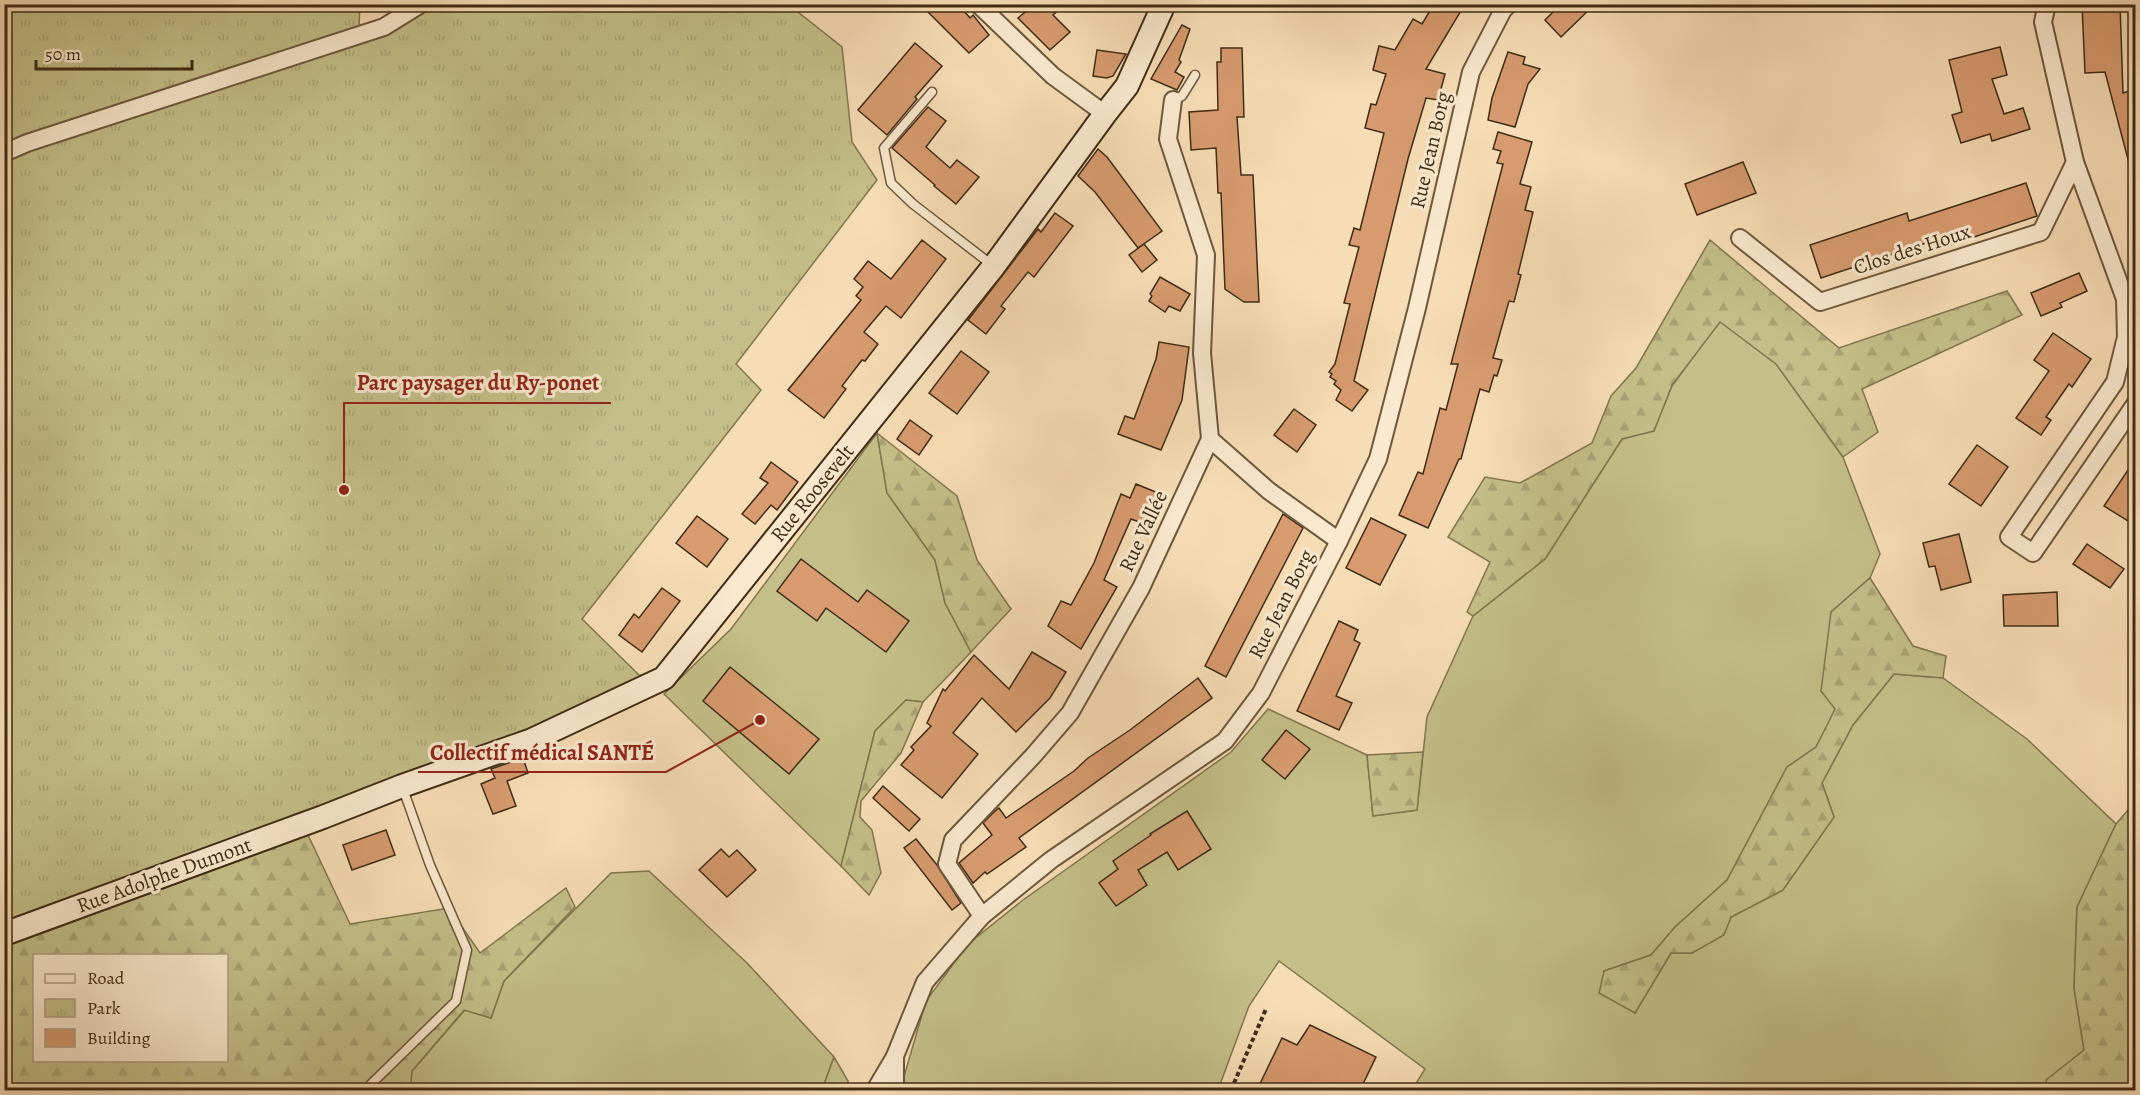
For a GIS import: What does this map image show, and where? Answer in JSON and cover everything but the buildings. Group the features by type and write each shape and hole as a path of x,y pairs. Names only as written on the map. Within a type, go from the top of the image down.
{"main road":[{"name":"Rue Roosevelt","path":"323,817 532,740 664,678 994,266 1127,86 1164,4"},
{"name":"Rue Adolphe Dumont","path":"4,934 323,817"}],"street":[{"path":"4,153 27,143 384,27 421,4"},
{"path":"978,4 1053,76 1105,114"},
{"name":"Rue Jean Borg","path":"896,1090 895,1056 925,982 982,916 1051,860 1225,741 1261,693 1378,459 1417,308 1471,72 1503,10 1509,4"},
{"path":"2047,4 2043,22 2075,162 2125,299 2126,337 2115,382 2009,537 2034,553 2136,403"},
{"name":"Rue Vallée","path":"982,916 947,864 953,840 1033,756 1070,713 1142,588 1210,439 1202,353 1206,255 1168,139 1173,100"},
{"name":"Clos des Houx","path":"1740,238 1820,302 2041,232 2075,162"},
{"path":"1210,439 1269,491 1339,541"},
{"path":"875,1090 895,1056"}],"lane":[{"path":"1173,100 1182,96 1195,75"},
{"path":"932,92 884,148 891,183 913,204 994,266"},
{"path":"365,1090 456,1001 466,950 430,865 402,786"}],"path":[{"path":"1231,1090 1266,1009"}],"green space":[{"path":"726,4 727,6 729,4 789,5 842,47 852,142 877,180 736,364 761,390 582,619 639,675 664,678 532,740 5,925 4,5 360,5 359,27 384,27 421,5"},
{"path":"1710,240 1839,348 2007,291 2022,315 1862,389 1878,432 1843,457 1776,364 1720,322 1672,385 1654,431 1622,439 1545,559 1473,616 1467,612 1490,562 1448,537 1485,477 1520,483 1592,443 1611,396 1636,368"},
{"path":"1720,321 1776,364 1843,457 1880,554 1870,578 1831,612 1836,709 1816,747 1787,767 1727,880 1675,927 1651,955 1604,971 1635,1013 1671,953 1692,953 1723,935 1731,917 1783,890 1834,817 1822,783 1853,725 1894,674 1943,678 2027,739 2116,824 2077,908 2074,988 2084,1050 2047,1080 2047,1090 1412,1090 1425,1069 1279,961 1249,1006 1218,1090 904,1090 903,1080 926,1001 968,944 1023,900 1231,752 1268,709 1367,755 1373,816 1417,810 1427,717 1473,616 1545,559 1622,439 1654,430 1672,386"},
{"path":"877,433 887,493 935,560 945,603 971,652 923,702 906,700 875,731 841,866 664,694 731,629"},
{"path":"877,433 957,496 977,560 1011,609 971,652 945,603 935,560 887,493"},
{"path":"1870,578 1913,646 1946,656 1943,678 1894,674 1853,725 1822,783 1834,817 1783,890 1731,917 1724,935 1692,953 1671,953 1635,1013 1599,993 1604,971 1651,955 1675,927 1727,880 1787,767 1816,747 1835,709 1821,691 1831,612"},
{"path":"906,700 923,702 901,753 861,801 860,817 872,830 881,873 869,895 841,866 875,731"},
{"path":"1423,752 1417,810 1373,816 1367,755"},
{"path":"2135,802 2135,1090 2047,1090 2046,1080 2084,1050 2074,988 2077,907 2116,824"},
{"path":"308,835 350,924 449,908 480,953 566,888 575,907 504,981 491,1018 464,1010 412,1071 410,1090 5,1090 5,947"},
{"path":"649,871 747,963 834,1057 822,1090 410,1090 412,1071 465,1010 491,1018 504,981 611,873"},
{"path":"834,1057 848,1081 848,1090 822,1090"}],"place":[{"name":"Parc paysager du Ry-ponet","path":"344,490"},
{"name":"Collectif médical SANTÉ","path":"760,720"}]}
